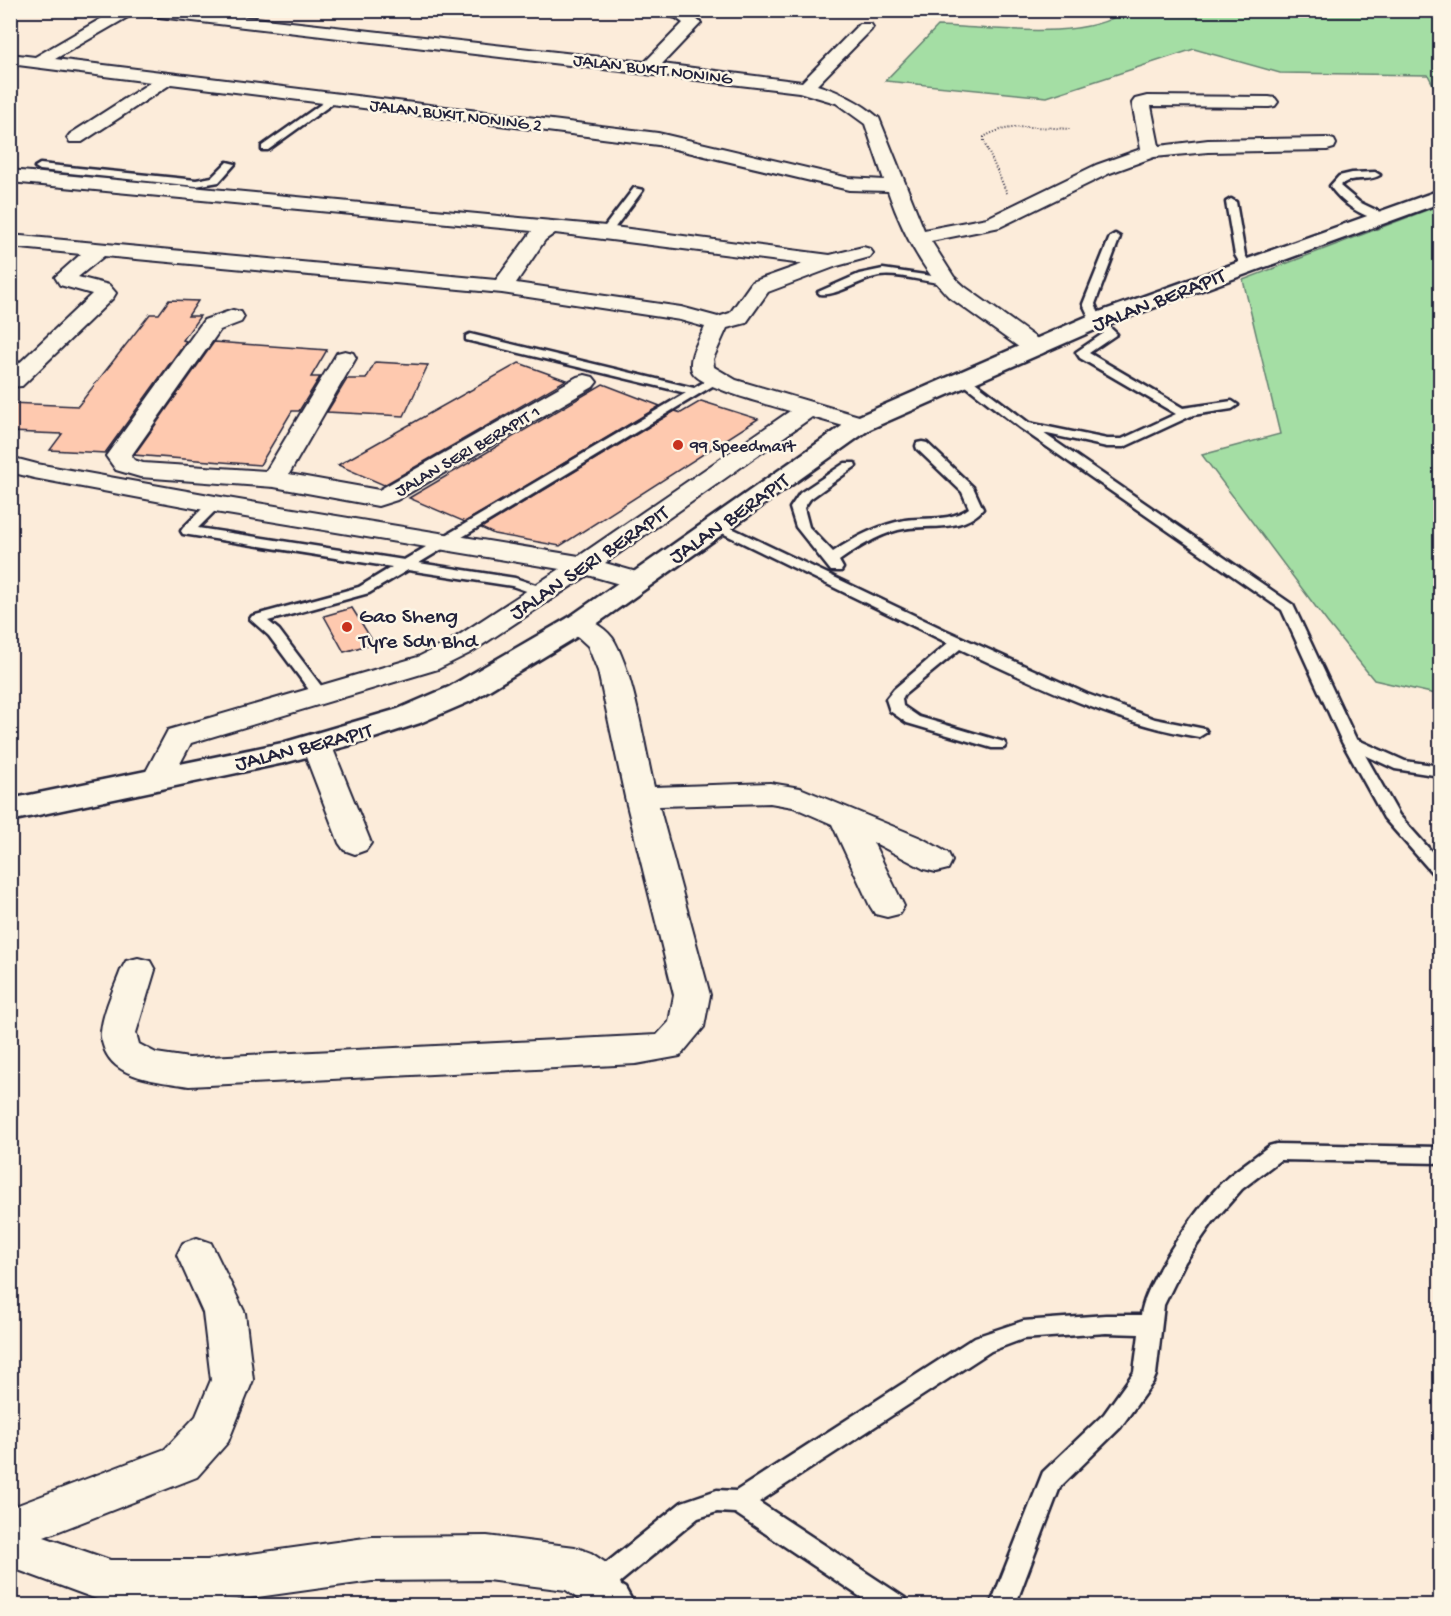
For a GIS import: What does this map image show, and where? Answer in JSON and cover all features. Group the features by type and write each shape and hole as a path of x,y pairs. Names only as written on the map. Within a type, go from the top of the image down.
{"main road":[{"name":"JALAN BERAPIT","path":"10,810 316,744 409,716 460,694 578,624 861,424 1096,321 1246,264 1440,196"}],"street":[{"path":"38,62 128,10"},
{"name":"JALAN BUKIT NONING","path":"138,10 649,67 804,88 839,98 861,109 873,122 898,186 909,222 946,281 957,292 1035,348"},
{"path":"649,67 693,23 681,14 663,10"},
{"path":"804,88 865,27"},
{"name":"JALAN BUKIT NONING 2","path":"10,59 658,139 849,184 898,186"},
{"path":"76,138 167,79"},
{"path":"1149,147 1141,103 1147,101 1269,102"},
{"path":"919,237 993,223 1149,147 1192,137 1268,134"},
{"path":"1149,147 1327,144"},
{"path":"10,176 133,182 606,232 830,261"},
{"path":"502,287 538,236 550,227"},
{"path":"10,241 502,287 681,314 718,324 738,318 760,287 830,261 863,253"},
{"path":"14,381 105,293 101,290 72,284 67,281 66,277 101,248"},
{"name":"JALAN SERI BERAPIT 1","path":"233,317 212,324 118,456 125,465 140,470 278,480 378,498 388,495 585,382"},
{"path":"718,324 702,359 703,370 728,385 861,424"},
{"path":"257,511 278,480 345,358"},
{"name":"JALAN SERI BERAPIT","path":"157,779 179,737 428,663 460,646 584,565 810,408"},
{"path":"10,464 34,471 214,504 584,565 637,581"},
{"path":"291,516 315,488"},
{"path":"138,970 118,1033 123,1052 148,1066 189,1072 458,1061 636,1051 667,1047 686,1027 692,995 608,662 601,642 578,624"},
{"path":"316,744 355,843"},
{"path":"641,797 770,793 800,798 910,846 936,861"},
{"path":"845,818 887,906"},
{"path":"10,1530 181,1463 213,1428 232,1380 224,1313 197,1255"},
{"path":"10,1542 32,1555 110,1582 207,1582 372,1559 487,1558 574,1569 611,1595"}],"lane":[{"path":"265,148 334,99"},
{"path":"40,167 133,182 205,183 215,180 230,164"},
{"path":"1374,175 1344,176 1335,186 1339,193 1359,207 1380,216"},
{"path":"606,232 638,190"},
{"path":"1231,202 1240,255 1246,264"},
{"path":"1115,237 1089,303 1096,321 1111,334 1082,352 1084,356 1180,411 1190,412 1232,405"},
{"path":"824,292 863,276 883,272 946,281"},
{"path":"470,338 696,392"},
{"path":"320,695 274,633 257,619 364,590 718,379"},
{"path":"963,379 1024,425 1288,608 1350,742 1392,818 1440,871"},
{"path":"1024,425 1107,442 1124,443 1190,412"},
{"path":"832,559 853,544 888,529 909,524 935,525 951,522 969,516 976,510 968,490 922,446"},
{"path":"827,579 837,570 832,559 819,543 802,530 798,521 797,508 805,496 850,466"},
{"path":"214,504 188,531 515,582 543,592"},
{"path":"717,525 958,643 1086,700 1167,728 1199,732"},
{"path":"958,643 899,692 894,699 895,708 913,720 998,745"},
{"path":"1350,742 1401,765 1440,771"},
{"path":"1002,1605 1052,1480 1112,1421 1145,1375 1153,1305 1178,1256 1206,1216 1235,1184 1276,1152 1440,1155"},
{"path":"739,1502 983,1344 1023,1330 1106,1324 1152,1325"},
{"path":"611,1595 690,1510 717,1501 739,1502 896,1605"}],"path":[{"path":"1021,210 1009,197 984,137 988,132 1004,129 1071,129"}],"green space":[{"path":"1124,11 1440,11 1440,98 1428,75 1280,73 1194,49 1047,97 885,81 938,26 1061,30 1086,27 1107,21"},
{"path":"1440,205 1440,695 1374,680 1327,622 1202,455 1280,434 1243,280"}],"building":[{"path":"169,300 198,301 188,316 200,316 183,340 186,341 105,453 50,450 62,434 10,432 10,403 78,406 150,314 159,314"},
{"path":"214,342 327,350 311,377 320,377 299,411 292,411 260,465 134,455"},
{"path":"375,362 428,365 404,416 327,412 347,379 366,379"},
{"path":"519,363 566,380 384,485 338,465"},
{"path":"603,384 660,406 465,522 409,498"},
{"path":"701,401 758,419 560,546 494,534 481,528 675,411 681,413"},
{"name":"Gao Sheng Tyre Sdn Bhd","path":"352,608 374,643 344,652 324,616"}],"place":[{"name":"99 Speedmart","path":"678,445"},
{"name":"Gao Sheng Tyre Sdn Bhd","path":"347,627"}]}
